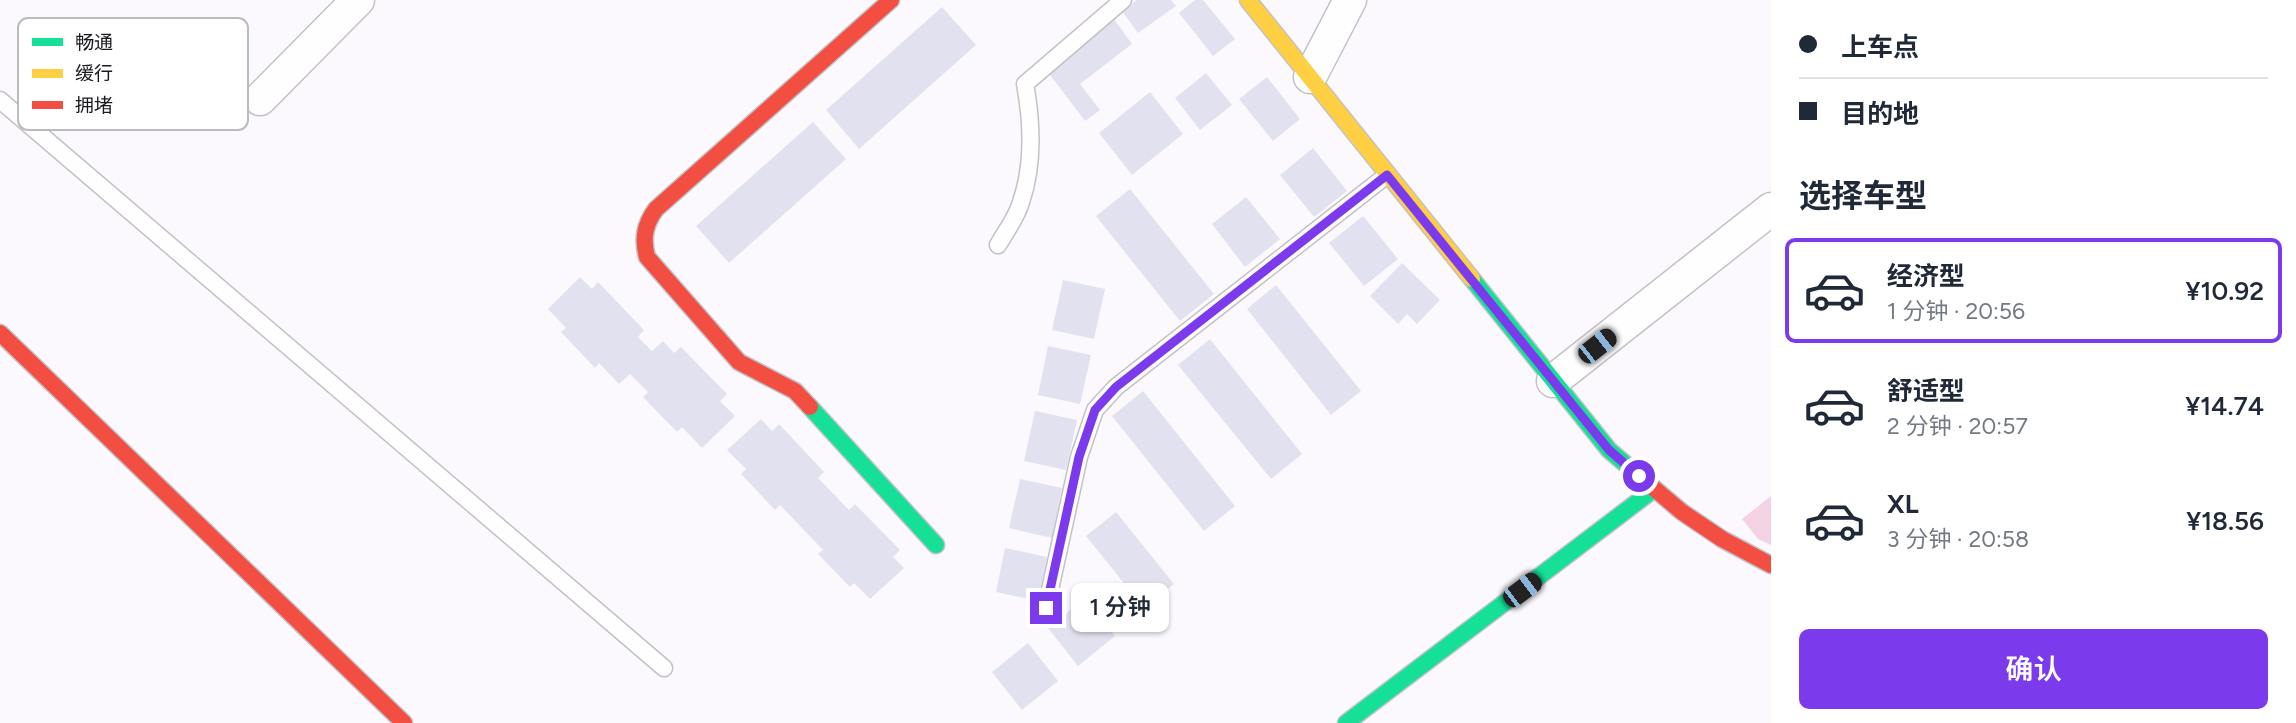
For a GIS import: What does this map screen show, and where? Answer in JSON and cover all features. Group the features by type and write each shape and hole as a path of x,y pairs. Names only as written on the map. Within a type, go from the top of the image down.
{"street":[{"path":"260,99 358,0"},
{"path":"891,0 656,209 645,226 644,247 647,257 739,362 795,391 936,545"},
{"path":"1248,0 1609,450 1653,490 1722,539 1771,565"},
{"path":"1310,77 1350,0"},
{"path":"1553,381 1771,209"},
{"path":"0,333 404,723"},
{"path":"1346,723 1653,490"}],"lane":[{"path":"998,245 1021,204 1027,177 1031,149 1025,84 1123,0"},
{"path":"0,100 18,115"},
{"path":"35,130 664,668"},
{"path":"1046,608 1079,457 1095,410 1116,387 1387,175"}],"shaded area":[{"path":"1771,496 1771,545 1758,539 1742,519"}],"building":[{"path":"1137,0 1171,0 1176,6 1138,33 1122,11"},
{"path":"1195,0 1203,0 1235,39 1213,56 1179,13"},
{"path":"942,7 976,45 859,149 826,110"},
{"path":"1114,19 1132,44 1080,84 1100,110 1085,121 1047,71"},
{"path":"1206,73 1232,105 1200,130 1175,98"},
{"path":"1267,77 1300,119 1273,141 1239,99"},
{"path":"1150,92 1183,134 1132,175 1099,133"},
{"path":"813,122 846,159 729,263 696,226"},
{"path":"1313,148 1347,191 1314,217 1280,175"},
{"path":"1130,189 1214,294 1180,321 1096,216"},
{"path":"1246,197 1280,239 1245,267 1212,224"},
{"path":"1363,216 1398,259 1364,286 1329,243"},
{"path":"1402,263 1440,300 1417,324 1407,314 1398,324 1370,296"},
{"path":"580,277 592,289 598,282 644,330 638,337 652,351 663,341 674,353 681,347 727,394 720,401 735,416 702,448 682,427 677,432 643,397 648,392 630,374 619,384 599,363 595,368 561,332 566,328 548,309"},
{"path":"1063,280 1105,289 1094,339 1052,330"},
{"path":"1276,285 1361,391 1331,415 1247,309"},
{"path":"1210,339 1302,454 1271,479 1178,365"},
{"path":"1048,346 1091,355 1080,404 1038,395"},
{"path":"1143,391 1235,506 1204,531 1112,416"},
{"path":"1035,411 1077,420 1066,470 1024,461"},
{"path":"761,419 772,431 779,424 824,472 818,478 849,510 855,504 900,550 893,557 904,568 870,599 854,583 850,587 818,554 823,550 780,505 775,510 741,474 746,469 727,450"},
{"path":"1020,479 1062,488 1052,538 1009,528"},
{"path":"1116,512 1174,584 1144,608 1086,536"},
{"path":"1005,548 1047,557 1038,601 996,592"},
{"path":"1085,598 1115,636 1078,666 1048,628"},
{"path":"1028,643 1058,681 1022,710 992,672"}],"traffic: fast":[{"path":"1472,279 1609,450 1643,479"},
{"path":"810,407 936,545"},
{"path":"1346,723 1653,490"}],"traffic: slow":[{"path":"1248,0 1472,279"}],"traffic: jam":[{"path":"810,407 795,391 739,362 647,257 646,232 656,209 891,0"},
{"path":"0,333 404,723"},
{"path":"1643,479 1682,512 1722,539 1771,565"}],"route":[{"path":"1046,608 1079,457 1095,410 1116,387 1387,175 1609,450 1639,476"}]}
